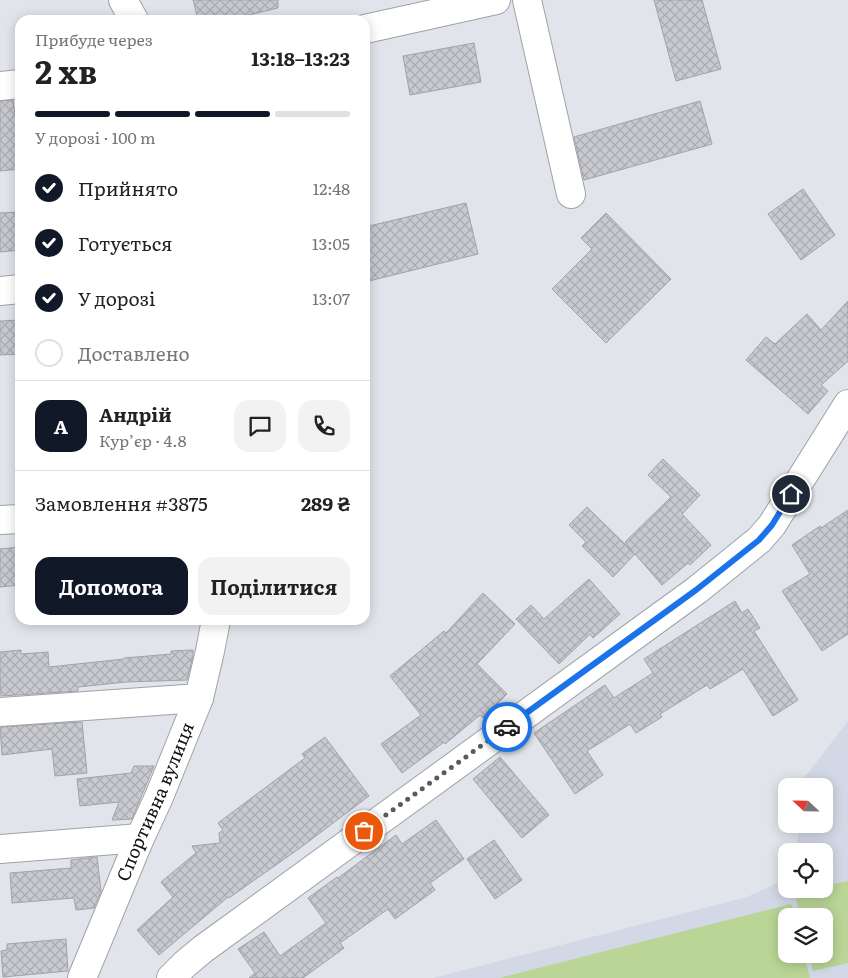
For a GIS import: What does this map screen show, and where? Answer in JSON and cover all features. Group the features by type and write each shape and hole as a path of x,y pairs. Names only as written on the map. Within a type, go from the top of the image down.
{"street":[{"path":"124,0 132,15"},
{"path":"370,28 496,0"},
{"path":"527,0 571,194"},
{"path":"0,86 15,84"},
{"path":"0,291 15,290"},
{"path":"171,978 203,949 696,590 759,540 772,525 848,404"},
{"path":"0,520 15,518"},
{"name":"Спортивна вулиця","path":"82,978 199,698 215,625"},
{"path":"0,712 199,698"},
{"path":"0,848 140,838"}],"shaded area":[{"path":"848,721 848,978 433,978 747,897 778,882 778,898 833,898 833,843 796,843 798,833 833,833 833,778 804,778"}],"green space":[{"path":"848,881 848,963 813,971 811,963 833,963 833,908 798,908 796,898 833,898 833,884"},
{"path":"791,904 792,908 778,908 778,963 806,963 810,978 499,978"}],"building":[{"path":"193,0 278,0 278,8 249,15 197,15"},
{"path":"654,0 702,0 721,69 676,81"},
{"path":"474,43 481,82 410,95 403,56"},
{"path":"13,100 15,115 15,170 0,171 0,101"},
{"path":"700,101 712,144 584,180 574,137"},
{"path":"803,189 835,235 801,260 768,214"},
{"path":"466,203 478,254 370,281 370,226"},
{"path":"15,212 15,250 0,252 0,213"},
{"path":"606,213 671,279 606,343 552,289 592,249 581,238"},
{"path":"848,301 848,361 821,385 828,391 808,414 746,360 766,337 775,344 807,314 821,330"},
{"path":"15,320 15,354 0,355 0,321"},
{"path":"663,459 700,495 682,514 711,545 690,565 688,563 662,585 635,554 613,577 582,546 586,542 569,525 587,507 633,552 625,542 671,497 648,475"},
{"path":"848,510 848,634 822,651 782,591 810,574 792,545"},
{"path":"15,548 15,586 0,587 0,549"},
{"path":"589,579 620,614 593,638 590,634 559,664 516,619 531,605 544,619"},
{"path":"483,593 515,624 477,664 507,694 483,718 480,715 445,744 444,742 402,773 381,744 421,715 390,676 444,631 446,633"},
{"path":"735,601 742,613 748,609 760,628 754,631 798,700 773,716 743,669 710,689 707,685 660,714 662,717 636,733 630,724 587,751 603,775 575,794 534,733 605,685 614,698 653,673 644,659"},
{"path":"21,650 21,654 48,652 49,667 171,654 171,651 193,650 193,656 187,680 126,682 78,687 78,691 1,696 0,652"},
{"path":"82,722 87,773 55,776 52,749 2,755 0,727"},
{"path":"325,737 369,796 300,848 228,897 159,955 137,930 173,897 161,882 196,853 192,846 220,843 219,833 223,830 218,823 305,758 302,754"},
{"path":"500,757 549,815 522,838 473,779"},
{"path":"134,766 154,766 132,819 112,820 119,802 80,806 77,779 131,773"},
{"path":"436,820 464,859 430,883 435,890 395,919 388,909 340,943 344,948 303,978 249,978 255,973 238,949 264,932 280,956 326,923 308,898 396,835 402,844"},
{"path":"494,840 522,880 495,899 467,859"},
{"path":"97,857 101,891 94,908 76,910 74,898 12,903 10,873 71,868 71,860"},
{"path":"66,939 68,971 3,977 1,951 7,950 7,944"}],"way so far":[{"path":"364,831 507,727"}],"route":[{"path":"507,727 696,590 759,540 772,525 791,494"}]}
